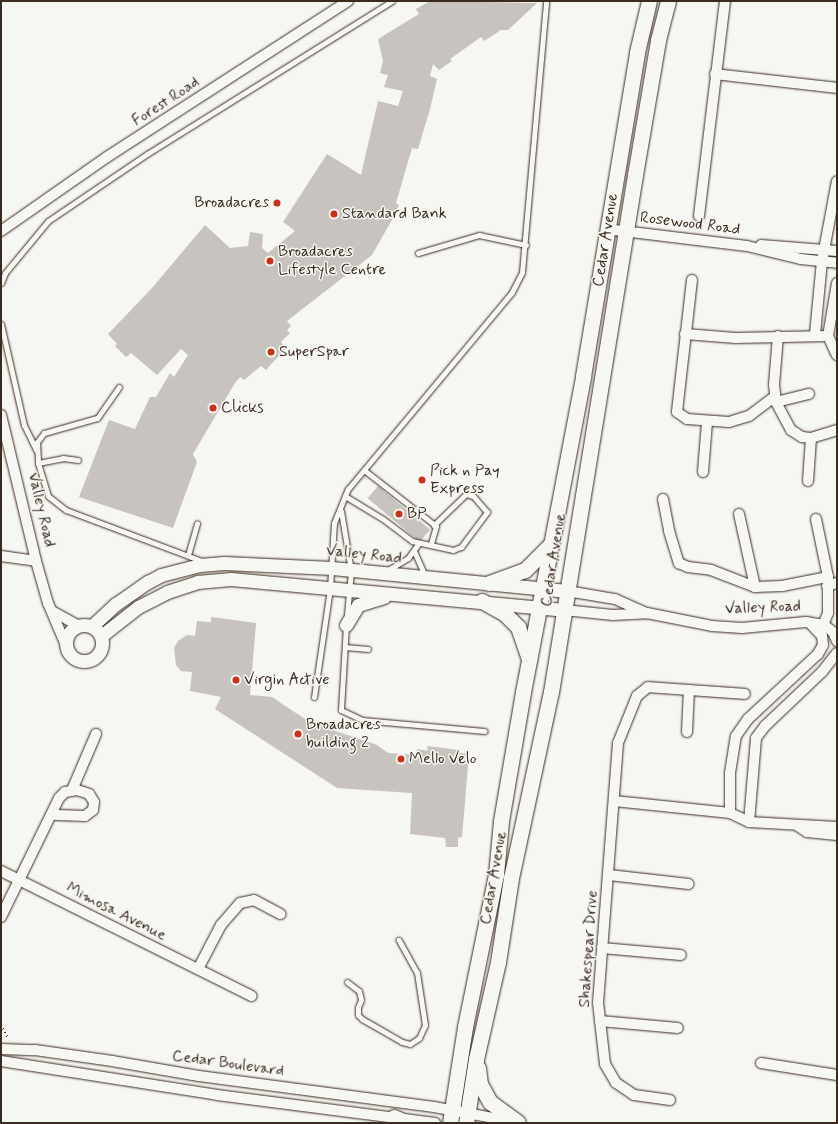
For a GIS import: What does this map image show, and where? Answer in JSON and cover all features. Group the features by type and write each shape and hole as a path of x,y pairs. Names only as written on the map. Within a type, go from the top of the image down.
{"main road":[{"name":"Cedar Avenue","path":"451,1117 465,1027 496,875 501,821 583,376 606,229 637,52 649,1"},
{"name":"Cedar Avenue","path":"467,1119 476,1059 498,962 511,878 552,692 567,591 657,48 668,1"},
{"path":"489,583 525,570 551,544"},
{"path":"482,601 504,613 518,627 530,662"},
{"path":"476,1059 480,1084 490,1102 519,1123"}],"street":[{"name":"Forest Road","path":"1,231 107,157 348,1"},
{"path":"699,216 725,1"},
{"path":"715,74 837,88"},
{"path":"815,334 822,261 828,235 832,196 837,181"},
{"name":"Rosewood Road","path":"606,229 746,246 825,250 837,252"},
{"path":"808,249 821,244 828,235"},
{"name":"Rosewood Road","path":"746,246 837,263"},
{"path":"692,280 677,412 687,419 708,422 728,422 749,416 775,400 809,394"},
{"path":"837,283 828,336 837,355"},
{"path":"685,334 736,338 815,334 828,336"},
{"path":"778,336 775,400 791,430 811,438 837,430"},
{"name":"Valley Road","path":"1,415 36,561 52,611 65,643"},
{"path":"703,472 708,422"},
{"path":"808,481 811,438"},
{"path":"663,499 669,531 679,563 688,567 711,570 755,587 831,582"},
{"path":"739,514 755,587"},
{"path":"730,813 734,743 741,728 762,705 816,658 823,645 822,629 828,613 831,582 816,519"},
{"path":"1,556 36,561"},
{"name":"Valley Road","path":"92,626 116,604 148,582 172,572 210,564 247,563 332,568 427,580 489,583 567,591 615,599 647,613 732,628 797,620 810,623 822,629"},
{"path":"210,564 215,580"},
{"name":"Valley Road","path":"101,636 118,621 152,599 197,582 215,580 255,580 393,594 541,606 564,610 618,615 647,613"},
{"path":"346,625 356,608 363,602 393,594"},
{"path":"52,611 77,625 92,626 101,636 101,649 97,655 85,661 70,655 65,643 68,633 77,625"},
{"path":"822,629 833,632 837,640"},
{"path":"749,822 754,744 759,732 822,672 837,653"},
{"name":"Shakespear Drive","path":"670,1100 643,1097 627,1091 608,1072 598,1003 619,740 637,696 648,687 689,690"},
{"path":"687,732 689,690 745,694"},
{"path":"762,705 774,718"},
{"path":"72,790 96,734"},
{"path":"1,917 21,880 51,815 61,795 72,790 89,794 94,802 93,810 82,816 51,815"},
{"path":"614,801 730,813 749,822 798,826 837,827"},
{"path":"798,826 807,832 837,835"},
{"name":"Mimosa Avenue","path":"1,871 252,996"},
{"path":"609,875 688,884"},
{"path":"198,969 224,920 240,902 254,900 280,914"},
{"path":"602,948 681,955"},
{"path":"600,1021 678,1028"},
{"name":"Cedar Boulevard","path":"5,1049 96,1059 451,1117 519,1123"},
{"path":"93,1075 96,1059"},
{"name":"Cedar Boulevard","path":"1,1061 232,1097 400,1120 435,1123"},
{"path":"761,1063 837,1075"}],"lane":[{"path":"1,283 5,274 48,221 147,154 392,1"},
{"path":"314,697 330,588 333,534 345,496 364,470 512,292 522,272 526,245 546,1"},
{"path":"418,253 479,236 526,245"},
{"path":"1,324 24,425 36,451 45,489 52,502 59,507 210,564"},
{"path":"36,451 37,442 44,433 97,418 119,387"},
{"path":"38,463 63,458 78,460"},
{"path":"364,470 434,524 437,528 431,544"},
{"path":"345,496 418,544 431,544 458,549 486,517 487,512 473,496 466,494 434,524"},
{"path":"341,510 350,570 341,710 368,721 485,731"},
{"path":"188,555 197,523"},
{"path":"382,574 414,551 418,544"},
{"path":"414,551 427,580"},
{"path":"345,647 368,649"},
{"path":"347,982 359,991 362,1000 358,1007 358,1015 362,1019 402,1042 410,1044 419,1038 425,1025 416,973 399,940"}],"path":[{"path":"1,1026 9,1040 5,1049"}],"building":[{"name":"Broadacres Lifestyle Centre","path":"430,1 537,3 508,30 501,30 484,41 481,37 450,59 452,61 439,70 433,64 430,76 437,79 430,109 418,149 412,148 396,203 399,205 393,218 372,255 287,321 291,326 287,330 290,333 281,342 286,348 266,370 261,366 244,380 240,377 235,383 193,454 197,462 173,528 79,497 109,420 135,429 150,397 156,397 170,373 174,377 188,355 181,349 157,375 131,353 126,357 115,346 117,344 108,334 152,288 205,225 230,248 248,246 250,232 263,234 262,248 268,253 295,231 283,222 327,154 361,175 378,101 398,106 403,91 384,87 388,75 380,73 383,61 378,39 419,14 416,9"},
{"path":"378,486 430,530 420,542 368,498"},
{"name":"Broadacres building 2","path":"211,617 256,623 250,695 272,697 320,729 321,726 377,745 388,753 416,755 417,749 428,751 427,746 459,750 459,753 469,754 462,837 458,838 458,847 446,847 445,838 410,834 412,793 337,788 215,709 221,697 190,691 192,672 181,671 176,665 174,648 178,641 187,635 195,636 197,621 211,622"}],"place":[{"name":"Broadacres","path":"277,203"},
{"name":"Standard Bank","path":"334,214"},
{"name":"Broadacres Lifestyle Centre","path":"270,261"},
{"name":"SuperSpar","path":"271,352"},
{"name":"Clicks","path":"213,408"},
{"name":"Pick n Pay Express","path":"422,480"},
{"name":"BP","path":"399,514"},
{"name":"Virgin Active","path":"236,680"},
{"name":"Broadacres building 2","path":"298,734"},
{"name":"Mello Velo","path":"401,759"}]}
